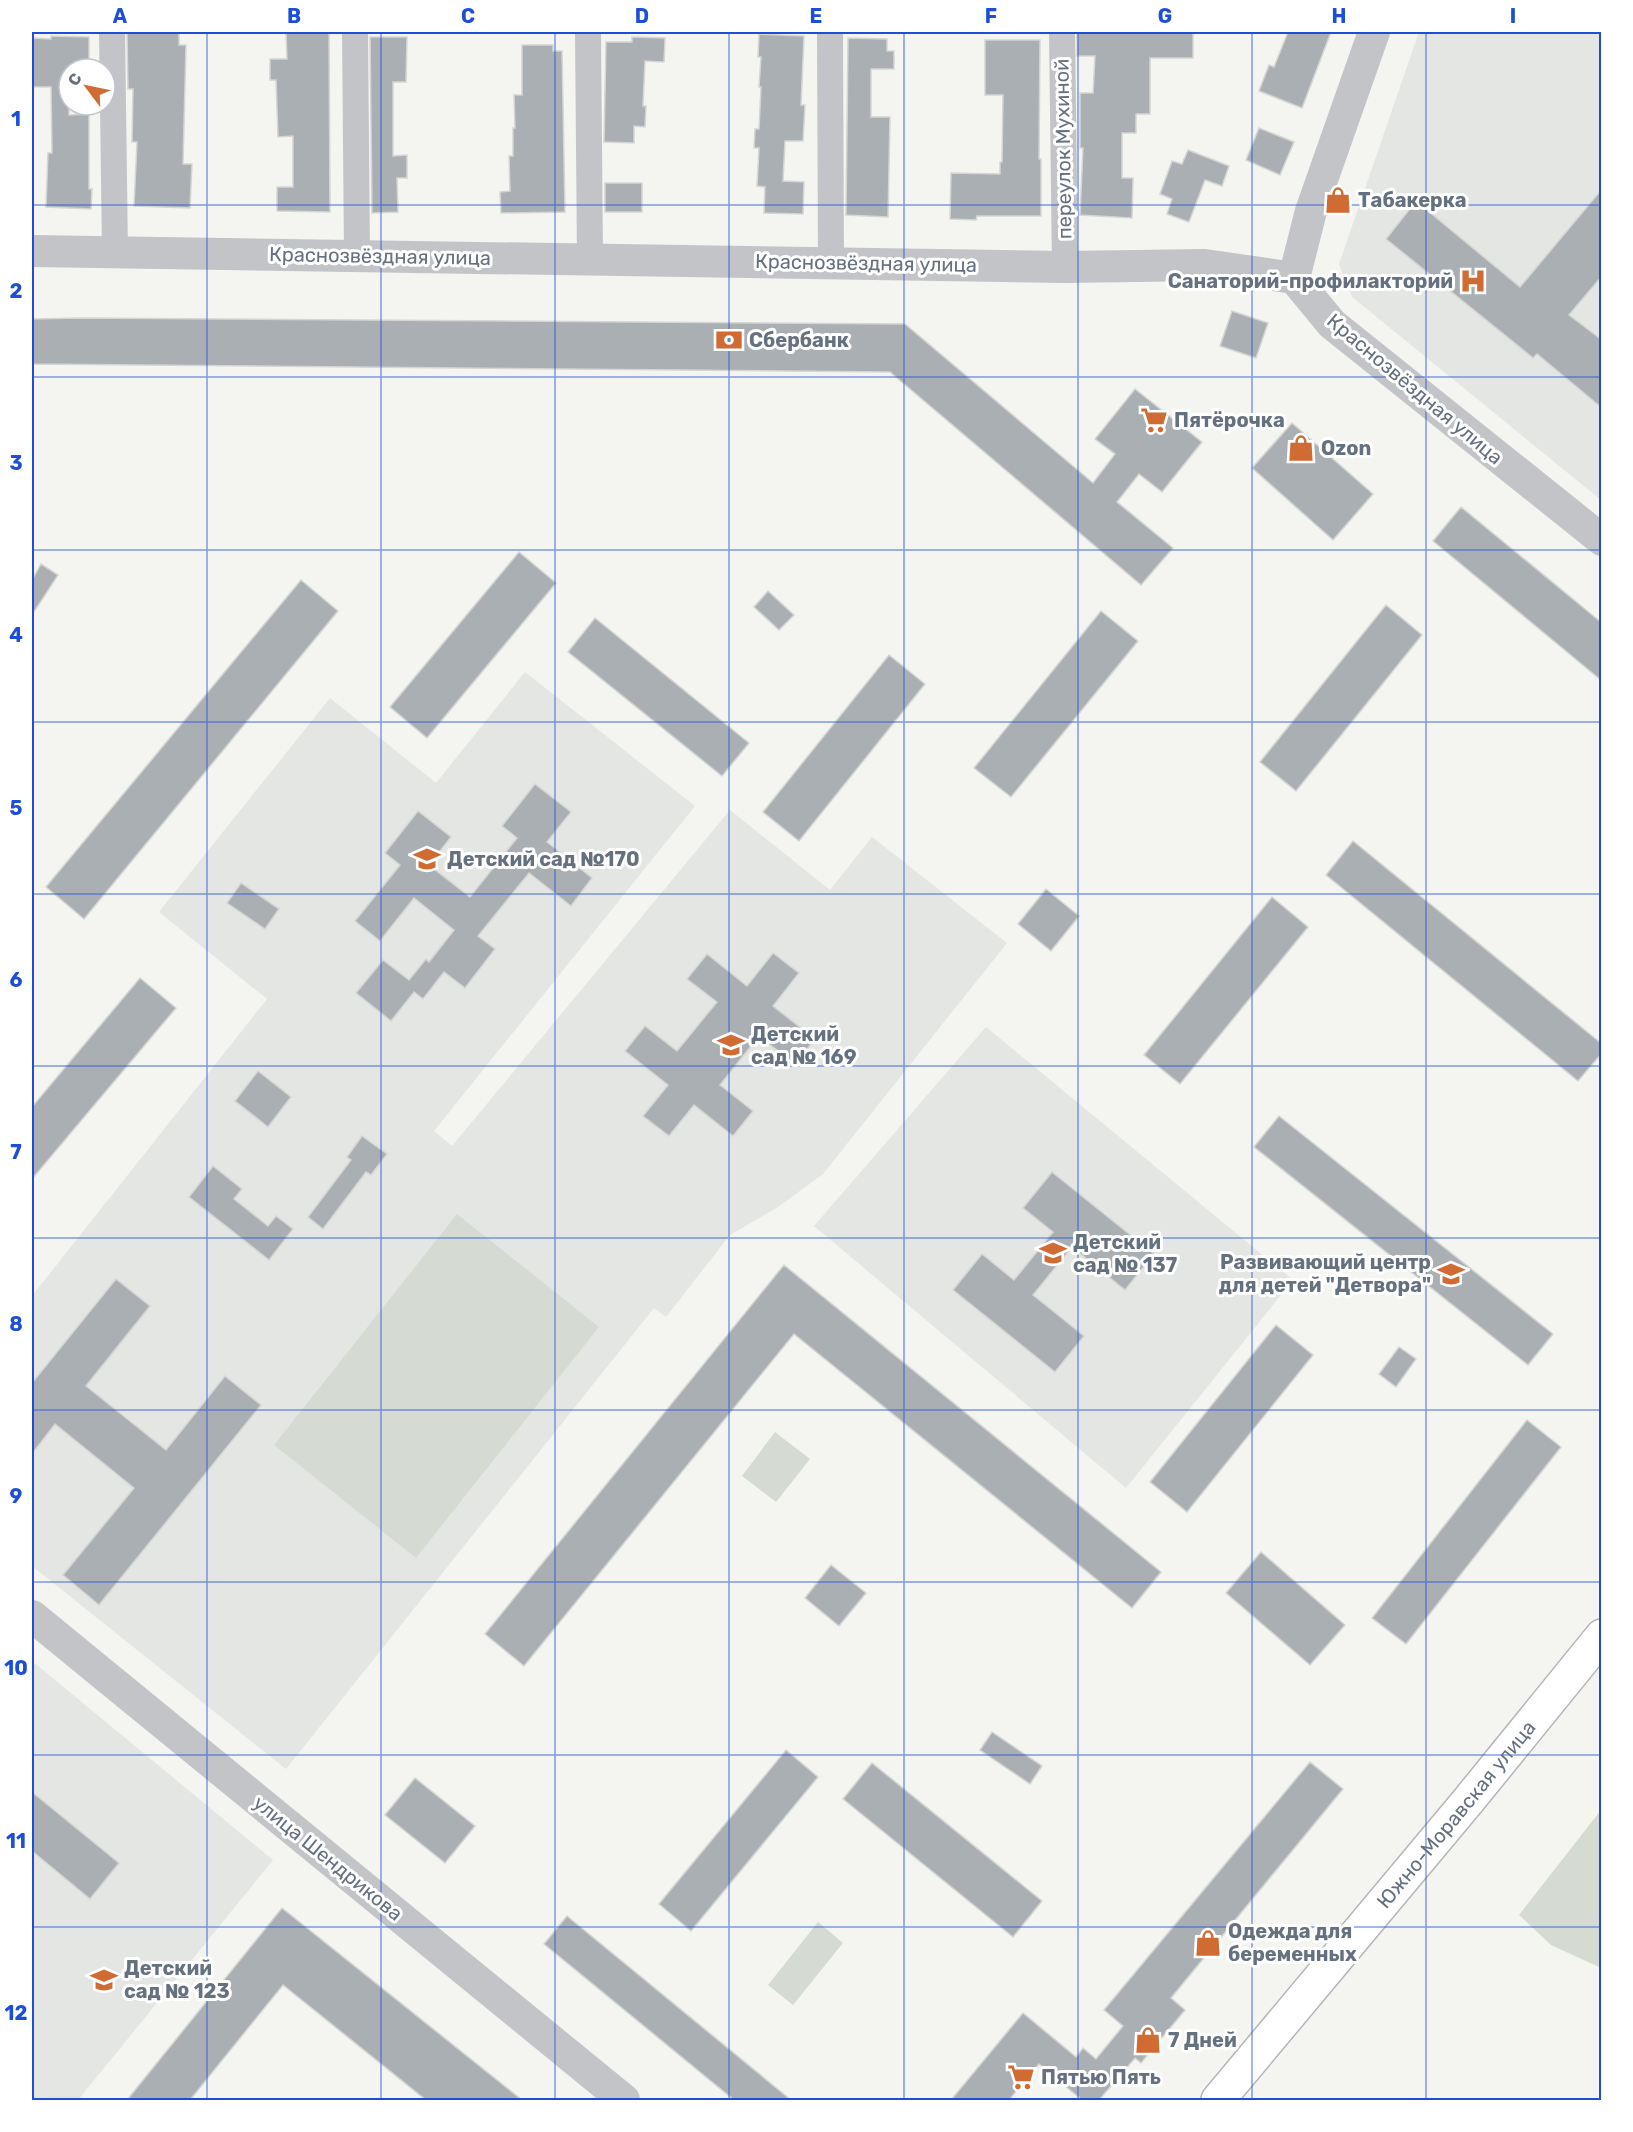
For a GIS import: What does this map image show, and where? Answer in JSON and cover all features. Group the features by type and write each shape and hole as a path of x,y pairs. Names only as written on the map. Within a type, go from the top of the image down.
{"main road":[{"name":"Южно-Моравская улица","path":"1218,2100 1468,1801 1602,1636"}],"street":[{"path":"112,32 115,253"},
{"path":"355,32 357,255"},
{"path":"588,32 590,259"},
{"path":"830,32 831,262"},
{"name":"переулок Мухиной","path":"1062,32 1065,267"},
{"path":"1294,278 1311,211 1374,32"},
{"name":"Краснозвёздная улица","path":"32,251 1065,267 1204,266 1294,278 1332,324 1602,540"},
{"name":"улица Шендрикова","path":"32,1616 624,2100"}],"shaded area":[{"name":"Cанаторий-профилакторий","path":"1419,32 1601,32 1601,500 1352,297 1339,264"},
{"path":"525,672 695,806 434,1131 452,1146 730,810 830,890 872,837 1007,943 823,1174 778,1207 730,1235 666,1317 654,1308 286,1769 32,1566 32,1296 267,999 159,912 330,698 436,783"},
{"name":"Детский сад № 137","path":"986,1027 1293,1280 1126,1488 814,1226"},
{"path":"457,1214 599,1327 416,1558 274,1445"},
{"path":"775,1432 810,1459 776,1502 742,1476"},
{"name":"Детский сад № 123","path":"32,1661 273,1860 78,2100 32,2100"},
{"path":"1601,1810 1602,1963 1599,1967 1551,1945 1519,1915"},
{"path":"818,1922 843,1943 793,2005 768,1985"}],"building":[{"path":"127,32 179,32 179,45 186,45 183,164 192,164 190,208 134,206 137,142 132,142 133,89 128,89"},
{"path":"286,32 329,32 330,212 277,211 277,187 293,187 293,136 278,137 276,80 270,80 270,59 287,59"},
{"path":"1077,32 1193,32 1193,58 1150,58 1150,114 1136,114 1136,133 1122,133 1122,178 1133,178 1132,218 1080,215 1083,148 1080,148 1080,93 1093,93 1095,56 1077,56"},
{"path":"1288,32 1331,32 1302,108 1259,91 1269,65 1274,67"},
{"path":"759,34 804,36 801,105 805,105 803,141 785,141 783,181 804,182 803,214 764,213 765,187 757,186 759,148 754,148 755,129 759,129 761,87 759,87 761,57 758,57"},
{"path":"51,36 89,37 89,57 57,57 57,117 89,117 91,209 46,207 48,153 52,153 51,87 32,87 32,38 51,39"},
{"path":"370,37 407,37 406,82 393,82 393,156 407,155 407,178 397,178 398,212 372,213"},
{"path":"632,37 665,38 664,62 645,61 643,106 646,106 645,127 634,126 634,143 604,142 606,42 632,42"},
{"path":"848,38 887,39 887,51 894,51 894,69 871,69 871,117 890,117 888,217 846,215"},
{"path":"985,40 1040,40 1041,216 977,216 976,220 950,219 951,173 1000,174 1003,95 985,95"},
{"path":"522,45 553,45 553,51 562,51 565,212 501,213 500,192 510,191 509,156 513,156 514,95 522,95"},
{"path":"1259,128 1294,142 1280,175 1246,160"},
{"path":"1188,150 1229,166 1222,186 1205,180 1189,222 1167,214 1172,199 1160,194 1172,161 1182,164"},
{"path":"605,183 642,183 642,212 605,212"},
{"path":"1602,189 1602,276 1569,315 1602,340 1602,408 1537,354 1533,358 1386,239 1416,201 1520,287"},
{"path":"1232,311 1268,323 1256,358 1220,346"},
{"path":"32,319 905,324 1093,483 1115,454 1095,439 1135,389 1202,442 1162,492 1139,474 1117,502 1173,548 1141,585 890,372 32,364"},
{"path":"1292,423 1373,494 1333,540 1252,468"},
{"path":"1461,507 1602,623 1602,681 1433,541"},
{"path":"519,552 556,583 427,738 390,707"},
{"path":"41,564 58,575 32,615 32,580"},
{"path":"301,580 338,611 84,919 46,887"},
{"path":"768,591 794,615 779,630 754,607"},
{"path":"1386,605 1422,635 1296,791 1260,762"},
{"path":"1101,611 1138,641 1011,797 974,768"},
{"path":"595,618 749,743 722,776 568,652"},
{"path":"889,655 925,684 799,841 763,812"},
{"name":"Детский сад №170","path":"535,784 571,812 547,842 592,878 571,906 529,873 478,936 495,949 465,988 444,972 423,999 414,992 391,1021 356,993 383,960 409,980 426,959 429,962 454,930 414,898 380,941 355,921 400,865 385,853 418,811 451,837 429,865 470,897 517,838 502,826"},
{"path":"1353,841 1602,1044 1602,1053 1578,1081 1326,875"},
{"path":"241,883 279,909 265,929 227,903"},
{"path":"1046,889 1079,916 1051,951 1018,924"},
{"path":"1272,897 1308,927 1180,1084 1144,1055"},
{"path":"773,953 799,973 773,1006 815,1039 795,1064 759,1036 720,1085 753,1111 733,1136 694,1105 669,1136 643,1116 668,1085 625,1051 645,1026 677,1051 717,1002 687,979 707,954 747,986"},
{"path":"140,978 176,1008 32,1179 32,1107"},
{"path":"258,1071 291,1097 268,1127 235,1101"},
{"path":"1279,1116 1553,1334 1528,1365 1254,1147"},
{"path":"362,1136 387,1154 371,1175 366,1172 323,1229 308,1217 351,1160 347,1157"},
{"path":"213,1166 242,1189 234,1199 268,1226 276,1216 293,1229 269,1260 189,1197"},
{"path":"1052,1172 1154,1254 1125,1290 1072,1247 1033,1295 1084,1336 1055,1372 953,1290 982,1254 1014,1280 1053,1232 1023,1208"},
{"path":"784,1265 1161,1572 1132,1608 794,1334 524,1666 485,1634"},
{"path":"116,1279 150,1306 86,1386 166,1450 225,1376 261,1405 99,1605 63,1575 134,1488 55,1424 32,1454 32,1383"},
{"path":"1276,1325 1313,1355 1187,1512 1150,1482"},
{"path":"1399,1347 1416,1359 1396,1387 1379,1374"},
{"path":"1527,1420 1561,1447 1406,1644 1372,1618"},
{"path":"1261,1552 1345,1625 1310,1665 1226,1593"},
{"path":"831,1565 866,1593 839,1626 805,1598"},
{"path":"992,1732 1042,1766 1030,1784 980,1750"},
{"path":"786,1750 818,1777 691,1931 659,1904"},
{"path":"1310,1762 1343,1789 1171,1998 1185,2010 1141,2063 1135,2058 1099,2100 1082,2100 1039,2064 1009,2100 951,2100 1023,2013 1076,2057 1083,2048 1096,2059 1123,2026 1104,2010"},
{"path":"872,1763 1042,1901 1013,1937 843,1799"},
{"path":"415,1778 475,1826 445,1863 385,1815"},
{"path":"32,1792 119,1863 90,1899 32,1851"},
{"path":"282,1908 522,2100 426,2100 283,1985 190,2100 127,2100"},
{"path":"567,1916 791,2100 734,2100 544,1944"}],"place":[{"name":"Табакерка","path":"1338,200"},
{"name":"Cанаторий-профилакторий","path":"1473,281"},
{"name":"Сбербанк","path":"729,340"},
{"name":"Пятёрочка","path":"1154,420"},
{"name":"Ozon","path":"1301,448"},
{"name":"Детский сад №170","path":"427,859"},
{"name":"Детский сад № 169","path":"731,1045"},
{"name":"Детский сад № 137","path":"1053,1253"},
{"name":"Развивающий центр для детей \"Детвора\"","path":"1451,1274"},
{"name":"Одежда для беременных","path":"1208,1943"},
{"name":"Детский сад № 123","path":"104,1980"},
{"name":"7 Дней","path":"1148,2040"},
{"name":"Пятью Пять","path":"1021,2077"}]}
